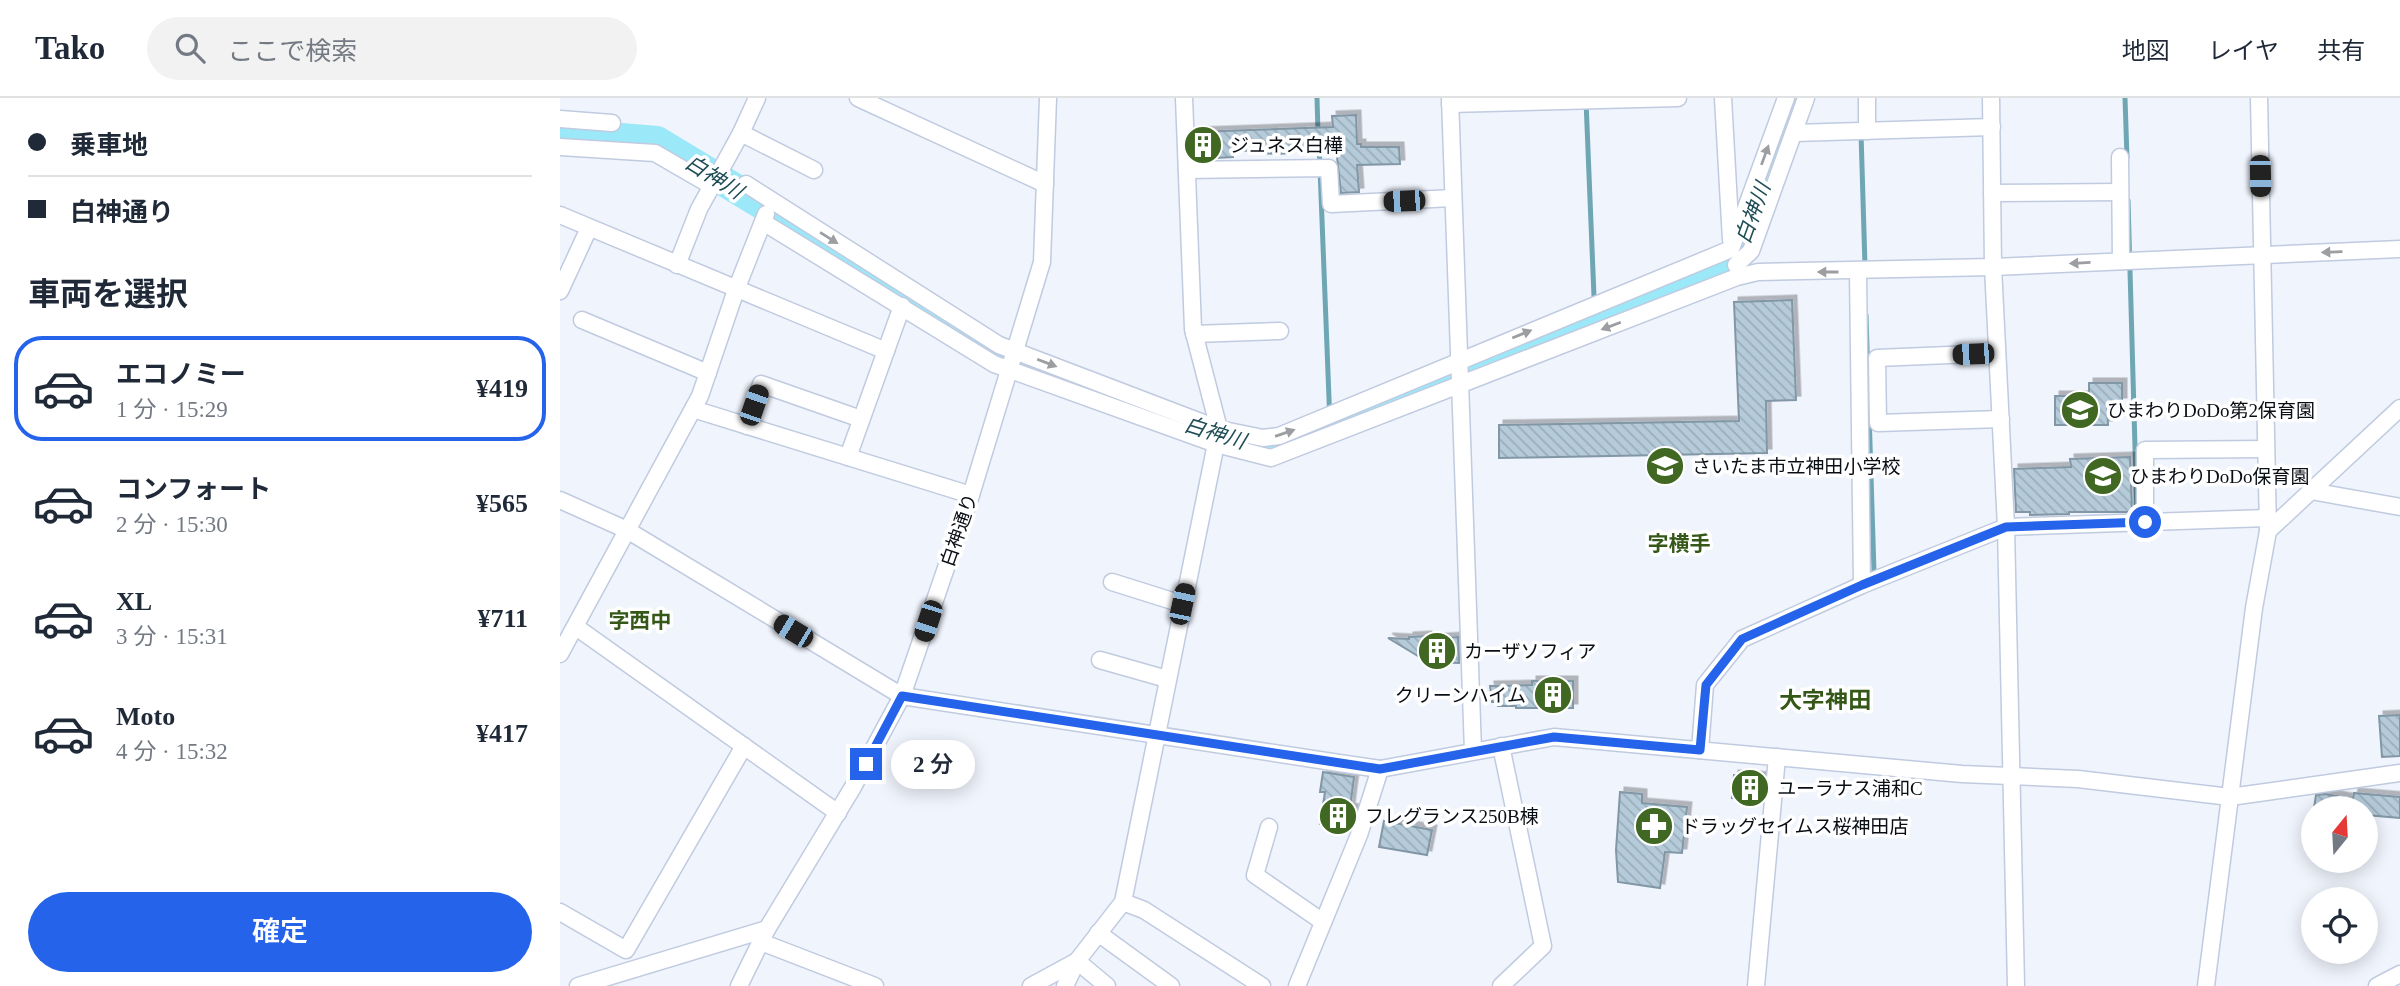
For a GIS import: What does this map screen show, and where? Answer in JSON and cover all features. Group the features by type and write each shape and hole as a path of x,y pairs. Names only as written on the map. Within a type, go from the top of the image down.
{"street":[{"path":"677,265 699,209 757,98"},
{"path":"858,98 1045,184"},
{"name":"白神通り","path":"742,985 764,935 838,813 902,696 971,495 1042,262 1048,98"},
{"path":"1065,986 1077,961 1123,902 1217,436 1194,334 1184,98"},
{"path":"1473,751 1450,101 1678,98"},
{"path":"1723,98 1734,263"},
{"path":"1734,263 1786,98"},
{"path":"768,210 999,345 1013,360 1271,458 1460,385 1734,263 1751,251 1807,98"},
{"path":"1867,98 1867,131"},
{"path":"1991,98 1993,267 2006,527 2016,986"},
{"path":"2206,986 2254,608 2268,524 2259,98"},
{"path":"560,119 612,123"},
{"path":"1794,133 1992,127"},
{"path":"741,133 814,170"},
{"path":"560,147 655,153 715,180"},
{"path":"2120,157 2121,261"},
{"path":"1187,170 1329,169 1331,204 1453,198"},
{"path":"746,184 768,210 902,306 994,364 1013,360"},
{"path":"1992,193 2120,192"},
{"path":"560,654 693,409 768,210"},
{"path":"560,215 886,351"},
{"path":"560,292 589,228"},
{"path":"1217,436 1279,436 1459,360 1734,263 1758,272 1858,271 2400,249"},
{"path":"1858,271 1862,585"},
{"path":"848,457 902,306"},
{"path":"582,320 708,373"},
{"path":"1194,334 1280,331"},
{"path":"1997,353 1877,358 1878,423 2001,419"},
{"path":"747,426 761,384 861,419"},
{"path":"1700,750 1706,685 1742,639 1862,585 2006,527 2145,522 2268,524 2311,491 2400,408"},
{"path":"693,409 971,495"},
{"path":"2145,522 2145,450 2266,449"},
{"path":"2311,491 2400,507"},
{"path":"560,500 628,530 902,696 1380,769 1554,737 1962,775 2078,779 2230,797 2400,773"},
{"path":"1112,582 1182,604"},
{"path":"576,626 838,813"},
{"path":"1100,660 1167,679"},
{"path":"560,912 626,950 744,746"},
{"path":"1501,746 1543,946 1501,986"},
{"path":"1756,986 1777,757"},
{"path":"1297,986 1359,835 1380,769"},
{"path":"1269,827 1255,875 1323,922"},
{"path":"1123,902 1144,910 1262,986"},
{"path":"1098,933 1171,986"},
{"path":"579,986 764,935 875,986"},
{"path":"1077,961 1106,986"},
{"path":"1031,986 1077,961"},
{"path":"2377,986 2400,974"}],"building":[{"path":"1356,115 1357,144 1361,144 1361,147 1399,147 1400,164 1357,165 1359,192 1341,193 1336,148 1291,150 1291,153 1276,154 1263,153 1263,149 1233,152 1233,157 1197,159 1196,132 1333,127 1332,116"},
{"path":"1792,300 1796,400 1766,401 1767,453 1499,458 1499,425 1739,421 1734,302"},
{"path":"2089,383 2122,383 2122,402 2107,402 2108,425 2055,425 2055,396 2089,396"},
{"path":"2130,457 2132,512 2030,515 2030,512 2016,512 2014,469 2071,467 2070,459"},
{"name":"カーザソフィア","path":"1427,636 1428,639 1458,637 1459,663 1428,662 1388,638"},
{"path":"1532,681 1573,681 1573,708 1516,708 1498,706 1498,702 1492,702 1490,686 1532,685"},
{"path":"2400,715 2400,756 2382,757 2379,716"},
{"path":"1323,772 1354,777 1350,808 1355,809 1350,828 1320,824 1325,792 1320,792"},
{"name":"ユーラナス浦和C","path":"1734,775 1765,777 1762,800 1732,798"},
{"path":"1620,792 1642,794 1642,803 1687,807 1682,853 1665,852 1660,888 1618,882 1616,850"},
{"path":"2354,793 2400,797 2400,818 2378,816 2378,796 2354,796"},
{"path":"1384,821 1432,830 1427,855 1379,847"}],"waterway":[{"path":"1317,98 1318,133"},
{"name":"白神川","path":"560,133 657,141 776,213 987,350 1188,425 1248,445 1276,447 1398,396 1716,272 1737,258 1796,98"},
{"path":"2125,98 2127,158"},
{"path":"1586,101 1595,321"},
{"path":"1861,133 1865,266"},
{"path":"1319,143 1330,424"},
{"path":"2128,200 2137,518"},
{"path":"1866,315 1874,572"}],"place":[{"name":"ジュネス白樺","path":"1203,145"},
{"name":"ひまわりDoDo第2保育園","path":"2080,410"},
{"name":"さいたま市立神田小学校","path":"1665,466"},
{"name":"ひまわりDoDo保育園","path":"2103,476"},
{"name":"カーザソフィア","path":"1437,651"},
{"name":"クリーンハイム","path":"1553,695"},
{"name":"ユーラナス浦和C","path":"1750,788"},
{"name":"フレグランス250B棟","path":"1338,816"},
{"name":"ドラッグセイムス桜神田店","path":"1654,826"}],"district":[{"name":"字横手","path":"1679,544"},
{"name":"字西中","path":"640,621"},
{"name":"大字神田","path":"1825,700"}],"route":[{"path":"866,764 902,696 1380,769 1554,737 1700,750 1706,685 1742,639 1862,585 2006,527 2145,522"}]}
